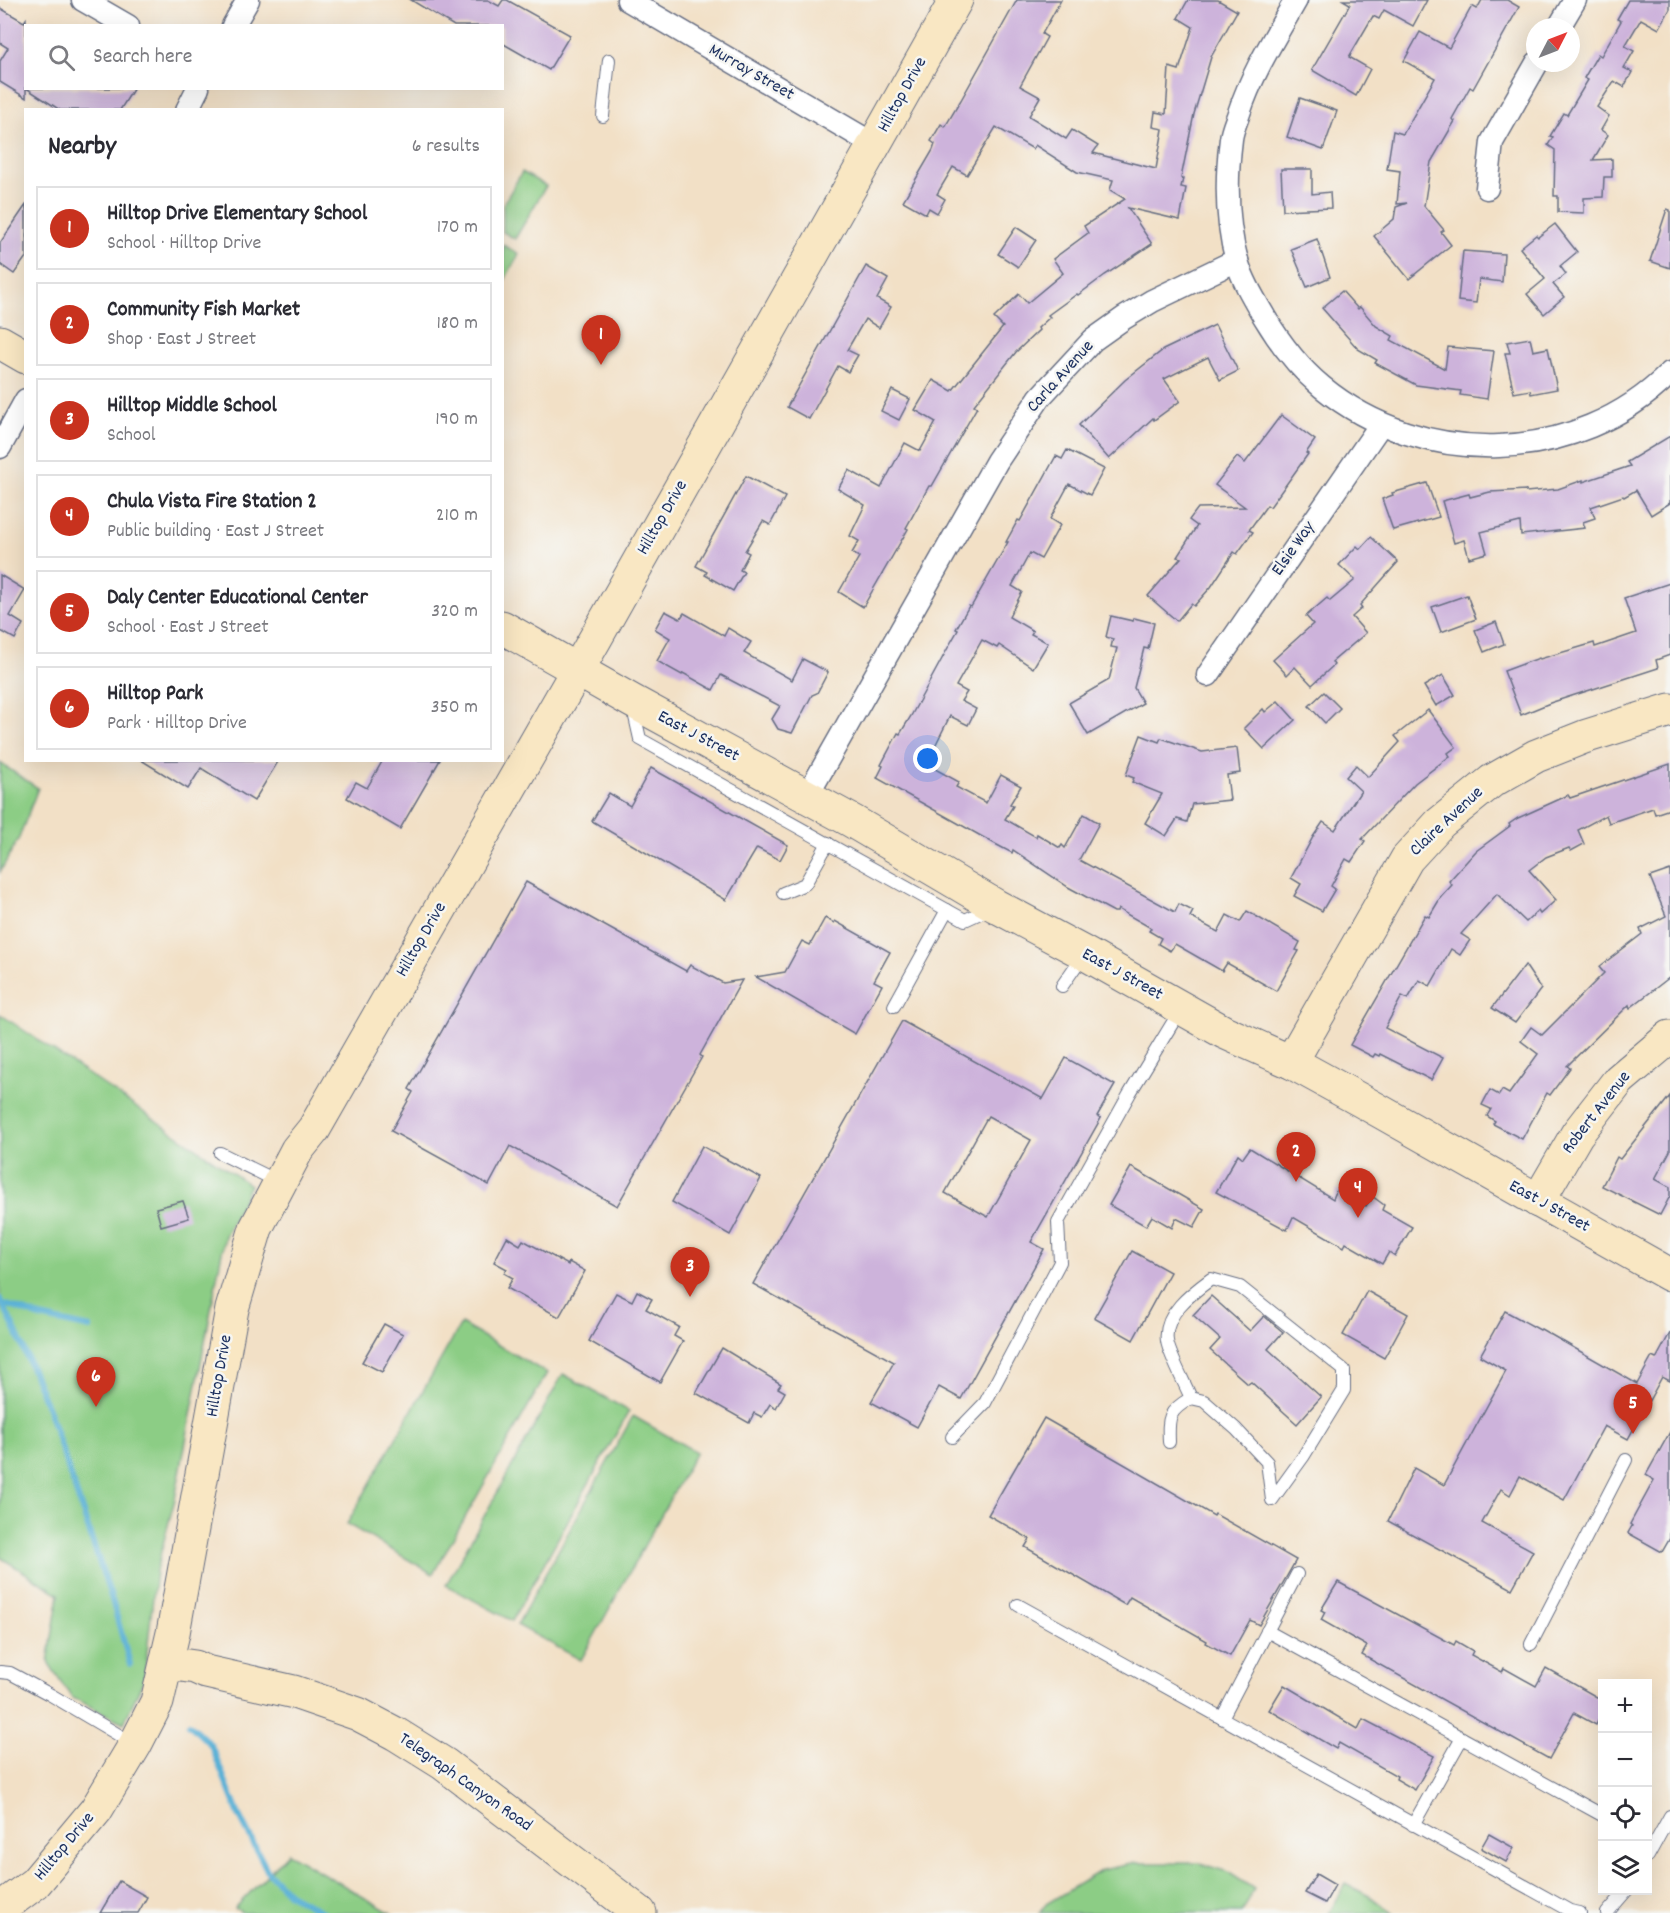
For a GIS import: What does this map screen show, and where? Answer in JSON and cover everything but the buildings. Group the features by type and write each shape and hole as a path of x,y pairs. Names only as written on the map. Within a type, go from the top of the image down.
{"street":[{"path":"83,0 125,24"},
{"path":"234,24 248,0"},
{"name":"Murray Street","path":"628,0 875,145"},
{"name":"Hilltop Drive","path":"0,1909 35,1883 96,1810 135,1745 157,1702 167,1663 232,1309 256,1228 297,1150 314,1129 956,0"},
{"path":"1296,0 1244,96 1231,136 1229,215 1237,260 1249,291 1269,325 1301,366 1322,387 1381,424 1443,443 1503,446 1534,442 1585,428 1623,411 1670,373"},
{"path":"1564,18 1575,0"},
{"path":"1487,188 1492,142 1532,72"},
{"path":"188,108 197,90"},
{"name":"Carla Avenue","path":"807,796 997,461 1040,397 1093,340 1124,318 1152,301 1237,260"},
{"path":"0,342 24,356"},
{"path":"0,447 24,404"},
{"name":"Elsie Way","path":"1208,675 1381,424"},
{"name":"East J Street","path":"504,628 807,796 996,906 1224,1032 1291,1062 1670,1275"},
{"name":"Claire Avenue","path":"1291,1062 1407,859 1440,823 1484,786 1536,756 1584,737 1670,710"},
{"name":"Robert Avenue","path":"1538,1201 1577,1134 1619,1080 1670,1037"},
{"name":"Telegraph Canyon Road","path":"167,1663 195,1667 206,1672 294,1692 358,1714 396,1734 444,1764 640,1913"}],"lane":[{"path":"603,116 609,60"},
{"path":"632,701 640,739 965,920 996,906"},
{"path":"783,893 806,884 828,843"},
{"path":"894,1006 947,910"},
{"path":"1062,986 1084,953"},
{"path":"952,1437 985,1403 1060,1262 1058,1222 1130,1093 1182,1008"},
{"path":"220,1153 280,1182"},
{"path":"1168,1442 1168,1419 1176,1407 1191,1398 1204,1401 1236,1428 1267,1462 1272,1500 1304,1457 1344,1390 1344,1370 1240,1287 1211,1279 1191,1293 1171,1316 1167,1340 1191,1398"},
{"path":"1531,1644 1626,1460"},
{"path":"1221,1718 1297,1574"},
{"path":"1018,1605 1413,1825 1570,1911 1580,1913"},
{"path":"1267,1631 1598,1813"},
{"path":"0,1672 10,1673 51,1695 135,1745"},
{"path":"1413,1825 1462,1738"},
{"path":"1652,1840 1670,1816"},
{"path":"1607,1913 1622,1895"}],"green space":[{"path":"522,172 546,186 515,239 504,233 504,203"},
{"path":"504,246 519,254 504,281"},
{"path":"0,763 38,788 19,838 0,872"},
{"path":"0,1014 250,1185 225,1236 175,1499 156,1571 144,1679 124,1723 71,1697 48,1662 59,1594 0,1557"},
{"path":"461,1324 547,1373 433,1574 347,1524"},
{"path":"563,1374 629,1411 512,1621 446,1585"},
{"path":"633,1416 696,1452 581,1660 517,1625"},
{"path":"288,1853 391,1913 243,1913 235,1908"},
{"path":"1136,1863 1199,1863 1228,1872 1254,1889 1242,1913 1039,1913 1046,1904 1102,1870"},
{"path":"1346,1884 1371,1897 1392,1913 1329,1913"}],"waterway":[{"path":"0,1299 49,1411 112,1600 130,1664"},
{"path":"2,1303 40,1317 90,1328"},
{"path":"189,1724 211,1745 239,1815 268,1872 289,1894 324,1913"}],"place":[{"name":"Hilltop Drive Elementary School","path":"601,365"},
{"name":"Community Fish Market","path":"1296,1182"},
{"name":"Chula Vista Fire Station 2","path":"1358,1218"},
{"name":"Hilltop Middle School","path":"690,1297"},
{"name":"Hilltop Park","path":"96,1407"},
{"name":"Daly Center Educational Center","path":"1633,1434"}]}
